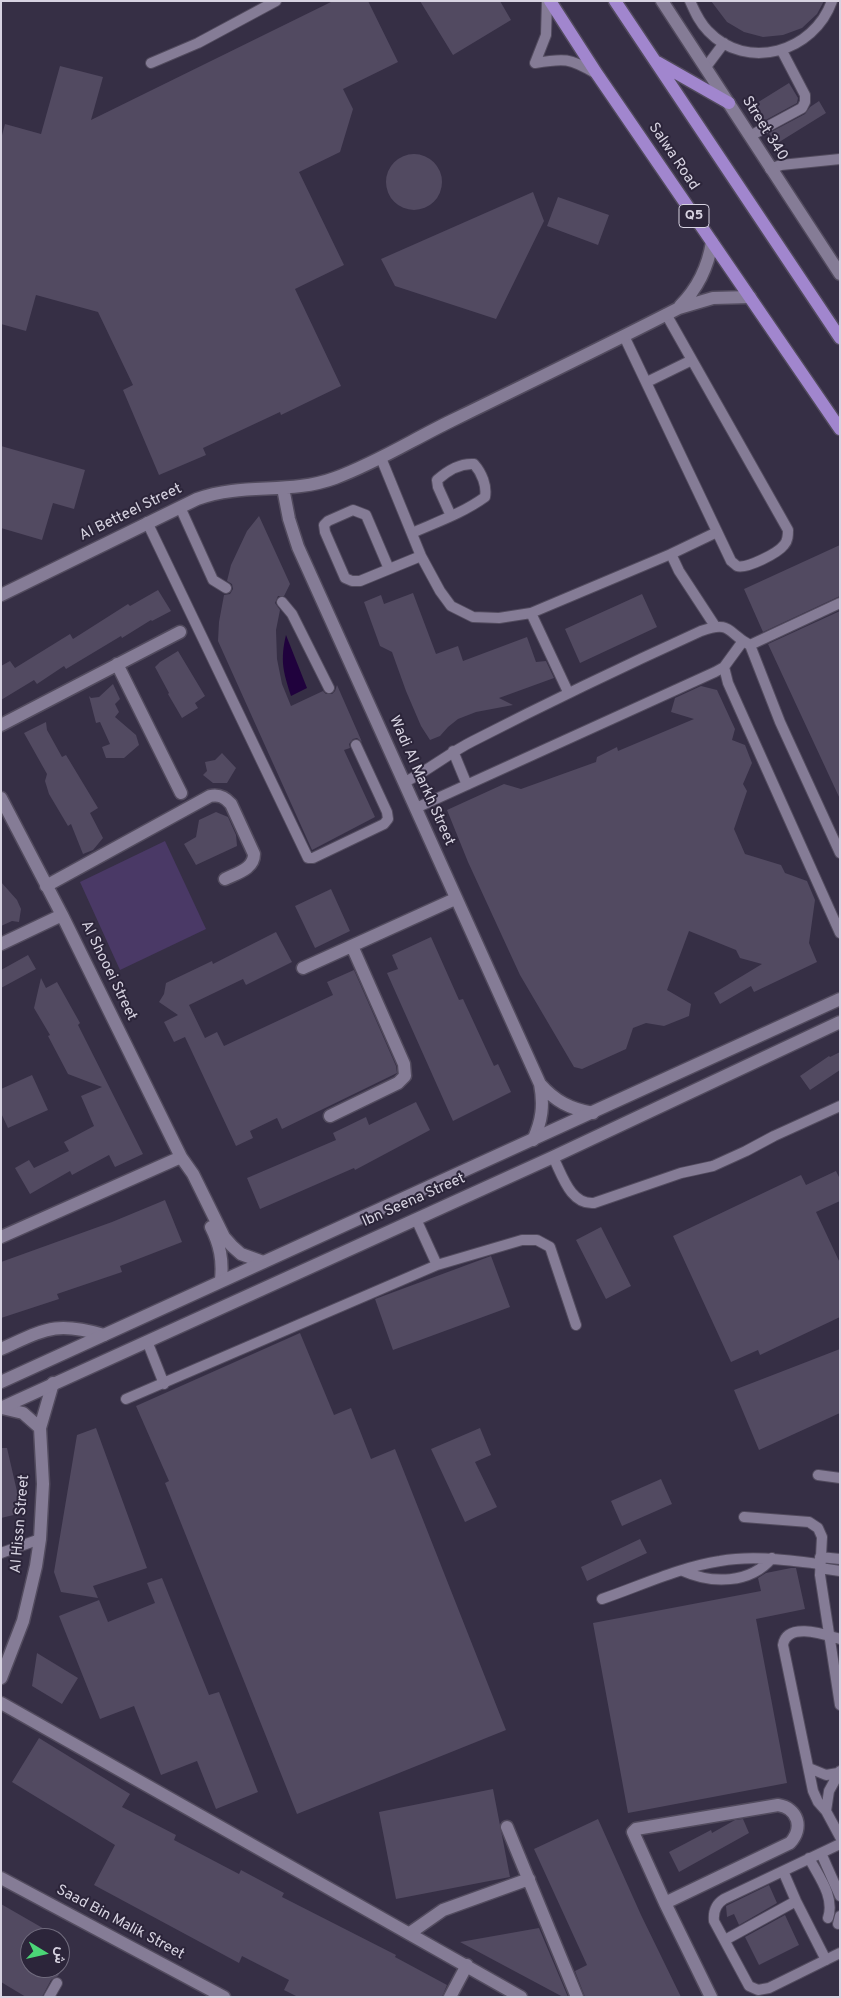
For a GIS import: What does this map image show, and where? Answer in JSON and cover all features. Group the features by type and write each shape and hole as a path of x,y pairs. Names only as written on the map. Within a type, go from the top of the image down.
{"main road":[{"name":"Salwa Road","path":"549,1 840,429"},
{"path":"616,1 840,338"},
{"path":"655,61 729,103"}],"street":[{"name":"Street 340","path":"662,1 840,274"},
{"path":"678,308 695,289 701,278 710,254 712,242"},
{"path":"678,308 713,298 750,297"},
{"name":"Al Betteel Street","path":"1,595 147,522 214,493 231,489 283,488 319,483 381,458 435,429 678,308"},
{"name":"Wadi Al Markh Street","path":"283,488 287,512 298,547 540,1084 543,1098 543,1113 540,1127 533,1140"},
{"path":"1,725 180,632"},
{"path":"117,664 181,793"},
{"path":"46,886 215,795 227,799 231,804 254,854 250,867 225,879"},
{"name":"Al Shooei Street","path":"1,798 62,915 182,1159 220,1249 221,1280"},
{"path":"303,968 455,899"},
{"path":"1,944 62,915"},
{"path":"330,1116 398,1084 405,1076 404,1064 352,946"},
{"name":"Ibn Seena Street","path":"1,1382 840,999"},
{"name":"Ibn Seena Street","path":"1,1408 553,1157 840,1022"},
{"name":"Wadi Al Markh Street","path":"540,1084 550,1095 563,1104 593,1113"},
{"path":"1,1237 182,1159"},
{"name":"Al Shooei Street","path":"182,1159 193,1174 224,1236 241,1254 263,1262"},
{"path":"1,1349 58,1327 82,1329 104,1335"},
{"name":"Al Hissn Street","path":"1,1678 23,1620 30,1594 40,1539 43,1484 40,1428 53,1383"},
{"path":"1,1408 23,1413 40,1428"},
{"path":"1,1703 521,1997"},
{"path":"665,1903 790,1843 798,1832 797,1819 794,1813 790,1809 778,1805 636,1829 633,1835 665,1903 711,1997"},
{"path":"507,1827 577,1997"},
{"name":"Saad Bin Malik Street","path":"1,1878 224,1997"},
{"path":"410,1934 443,1910 529,1880"},
{"path":"450,1997 467,1965"}],"lane":[{"path":"151,63 198,42 276,1"},
{"path":"549,1 546,35 535,63 567,60 577,62 597,74"},
{"path":"690,1 696,16 708,31 724,43 739,50 755,53 782,50 794,46 813,32 828,14 832,1"},
{"path":"706,67 724,43"},
{"path":"750,136 802,108 805,102 805,95 782,50"},
{"path":"770,169 781,165 840,159"},
{"path":"624,336 731,561 741,567 779,550 784,547 788,536 785,524 666,314"},
{"path":"647,382 692,360"},
{"path":"381,458 421,556 440,591 451,606 474,617 499,618 531,613 671,554 717,532"},
{"path":"412,533 451,516 485,497 486,490 480,470 474,464 466,464 443,474 437,480 438,487 451,516"},
{"path":"180,507 213,580 226,588"},
{"path":"389,569 366,515 353,510 328,521 324,525 325,532 345,578 352,581 360,581 421,556"},
{"path":"147,522 308,858 313,858 384,824 388,819 387,812 356,745"},
{"path":"671,554 679,571 715,626"},
{"path":"282,602 292,614 329,688"},
{"path":"416,808 724,667 747,643 840,603"},
{"path":"531,613 568,692"},
{"path":"405,782 425,773 453,752 568,692 715,626 730,629 747,643 780,722 840,853"},
{"path":"724,667 728,683 840,933"},
{"path":"453,752 467,785"},
{"path":"553,1157 573,1195 584,1203 594,1203 681,1173 714,1166 840,1106"},
{"path":"416,1219 437,1265"},
{"path":"126,1399 437,1265 522,1240 537,1240 550,1247 576,1325"},
{"path":"146,1341 164,1384"},
{"path":"818,1475 840,1478"},
{"path":"744,1517 803,1522 813,1525 820,1532 822,1538 820,1563 829,1636 836,1652 840,1706"},
{"path":"1,1552 40,1539"},
{"path":"683,1571 712,1579 741,1578 760,1570 772,1558"},
{"path":"602,1599 683,1571 719,1561 772,1558 820,1563 840,1571"},
{"path":"820,1563 840,1559"},
{"path":"840,1639 812,1631 795,1632 786,1637 783,1645 813,1791 840,1837"},
{"path":"809,1768 826,1775 839,1772"},
{"path":"826,1811 830,1791 839,1772"},
{"path":"840,1844 724,1899 717,1905 713,1915 714,1921 749,1986 758,1990 769,1988 840,1953"},
{"path":"821,1853 840,1896"},
{"path":"809,1858 828,1894 831,1910 828,1918"},
{"path":"783,1870 796,1901 826,1960"},
{"path":"725,1940 796,1901"},
{"path":"49,1997 57,1983"}],"shaded area":[{"path":"286,635 307,688 291,696 283,666"},
{"path":"165,841 206,929 120,970 80,882"}],"building":[{"path":"333,1 368,1 398,62 343,89 353,109 340,152 299,172 344,265 295,289 341,386 281,415 280,412 203,448 206,455 159,475 123,390 133,385 98,312 36,295 26,331 1,324 1,139 5,124 41,134 60,66 103,77 91,120"},
{"path":"420,1 500,1 511,20 453,55"},
{"path":"711,1 824,1 817,14 802,28 783,35 763,37 744,32 727,22"},
{"path":"789,83 798,98 797,103 762,122 752,106"},
{"path":"819,101 826,113 776,144 769,133 805,114 810,107"},
{"path":"408,154 420,154 434,162 442,176 440,193 434,202 420,210 408,210 398,205 391,198 386,188 386,176 391,166 398,159"},
{"path":"533,192 544,221 496,319 395,286 381,259"},
{"path":"558,197 609,215 598,245 547,226"},
{"path":"1,446 85,470 74,509 53,503 42,540 1,528"},
{"path":"259,516 290,584 284,596 278,596 275,603 280,610 276,630 277,659 282,684 291,706 323,691 326,694 332,694 337,685 362,742 357,738 353,739 349,744 350,748 344,750 375,817 312,850 218,641 224,595 230,594 233,589 232,584 227,581 231,565 247,531"},
{"path":"840,545 840,596 763,632 744,589"},
{"path":"158,590 171,611 151,620 122,638 121,636 66,669 64,666 37,684 34,680 1,700 1,666 10,661 15,668 70,634 73,639 128,604 130,606"},
{"path":"413,593 436,654 458,646 463,661 527,637 536,662 546,661 554,678 499,698 513,705 476,712 458,719 440,736 430,740 421,726 392,652 380,646 364,602 381,595 384,604"},
{"path":"642,594 657,627 580,663 565,629"},
{"path":"840,611 840,799 768,644"},
{"path":"178,651 205,696 195,703 198,708 182,718 155,667"},
{"path":"113,684 120,699 115,704 119,712 115,717 136,735 139,745 124,758 106,758 102,747 110,744 100,722 96,723 89,696 91,698 99,697"},
{"path":"701,686 717,690 735,729 732,740 745,745 752,763 743,784 747,791 734,829 745,854 781,865 785,873 807,881 815,900 809,943 817,962 754,992 751,986 720,1004 714,993 762,964 740,958 736,950 689,931 667,990 691,1004 689,1016 664,1026 646,1023 633,1028 626,1049 582,1069 574,1067 520,975 468,862 447,810 504,784 521,789 596,762 597,757 617,747 618,751 694,719 671,712 675,698"},
{"path":"46,722 47,730 62,757 66,755 98,808 90,813 103,838 93,850 83,854 71,824 68,826 49,794 45,781 47,774 24,733"},
{"path":"222,753 236,768 227,783 213,783 203,775 207,771 205,762 215,760"},
{"path":"216,812 228,817 236,835 237,846 196,865 184,844 196,837 199,820"},
{"path":"1,882 17,900 21,909 19,922 12,921 1,926"},
{"path":"331,889 350,931 315,948 295,906"},
{"path":"276,932 292,962 246,985 243,979 189,1005 205,1038 217,1032 224,1046 333,995 327,982 354,970 396,1066 397,1073 282,1129 277,1118 250,1131 253,1138 236,1146 185,1037 174,1042 164,1022 178,1015 159,1002 164,994 166,983 212,961 213,964"},
{"path":"431,937 459,1000 463,999 494,1066 498,1064 511,1092 453,1121 387,973 398,969 392,955"},
{"path":"28,955 36,969 1,988 1,970"},
{"path":"41,978 46,988 57,982 80,1023 78,1025 143,1154 115,1167 109,1155 72,1175 70,1171 30,1194 15,1168 29,1160 34,1168 69,1151 64,1142 94,1126 81,1096 102,1087 68,1074 48,1036 50,1035 34,1008"},
{"path":"840,1052 840,1070 810,1090 800,1076 829,1056"},
{"path":"32,1075 48,1110 8,1128 1,1113 1,1089"},
{"path":"416,1102 430,1130 355,1170 354,1168 260,1209 247,1178 336,1140 333,1133 366,1117 369,1125"},
{"path":"836,1171 840,1179 840,1201 816,1212 840,1263 840,1317 760,1355 758,1350 731,1362 673,1236 801,1175 806,1185"},
{"path":"165,1200 182,1242 120,1266 122,1272 57,1294 59,1299 1,1318 1,1262 112,1222"},
{"path":"601,1227 631,1286 606,1299 576,1240"},
{"path":"491,1256 510,1307 393,1350 375,1299"},
{"path":"300,1333 334,1415 351,1408 371,1459 395,1449 506,1730 297,1814 165,1483 169,1481 136,1406"},
{"path":"840,1349 840,1413 759,1450 734,1390"},
{"path":"96,1428 147,1568 93,1586 98,1598 61,1592 54,1572 77,1435"},
{"path":"480,1428 491,1455 475,1462 497,1507 465,1522 431,1449"},
{"path":"1,1448 7,1448 22,1513 1,1518"},
{"path":"661,1479 672,1504 622,1526 611,1501"},
{"path":"640,1539 647,1553 587,1581 581,1567"},
{"path":"796,1568 805,1609 756,1619 787,1783 628,1813 593,1623 761,1591 758,1578 766,1573"},
{"path":"162,1578 209,1695 219,1692 258,1792 216,1809 197,1761 161,1775 134,1706 100,1719 59,1616 99,1600 108,1622 155,1603 147,1583"},
{"path":"37,1653 78,1678 62,1704 32,1686"},
{"path":"39,1738 130,1794 122,1807 176,1835 174,1840 239,1874 241,1870 284,1893 282,1897 396,1955 395,1957 447,1985 442,1997 298,1997 284,1990 289,1980 242,1956 239,1963 94,1885 115,1845 12,1782"},
{"path":"493,1789 510,1877 396,1899 379,1812"},
{"path":"598,1819 641,1915 681,1997 585,1997 575,1971 587,1965 534,1849"},
{"path":"743,1819 749,1833 679,1872 669,1852 711,1830 712,1833 735,1820"},
{"path":"769,1885 777,1903 739,1925 734,1914 727,1917 726,1906"},
{"path":"1,1904 43,1928 20,1928 20,1978 54,1978 51,1980 42,1997 26,1997 1,1982"},
{"path":"785,1915 799,1945 759,1965 745,1937"},
{"path":"539,1928 568,1997 563,1997 460,1942"}]}
